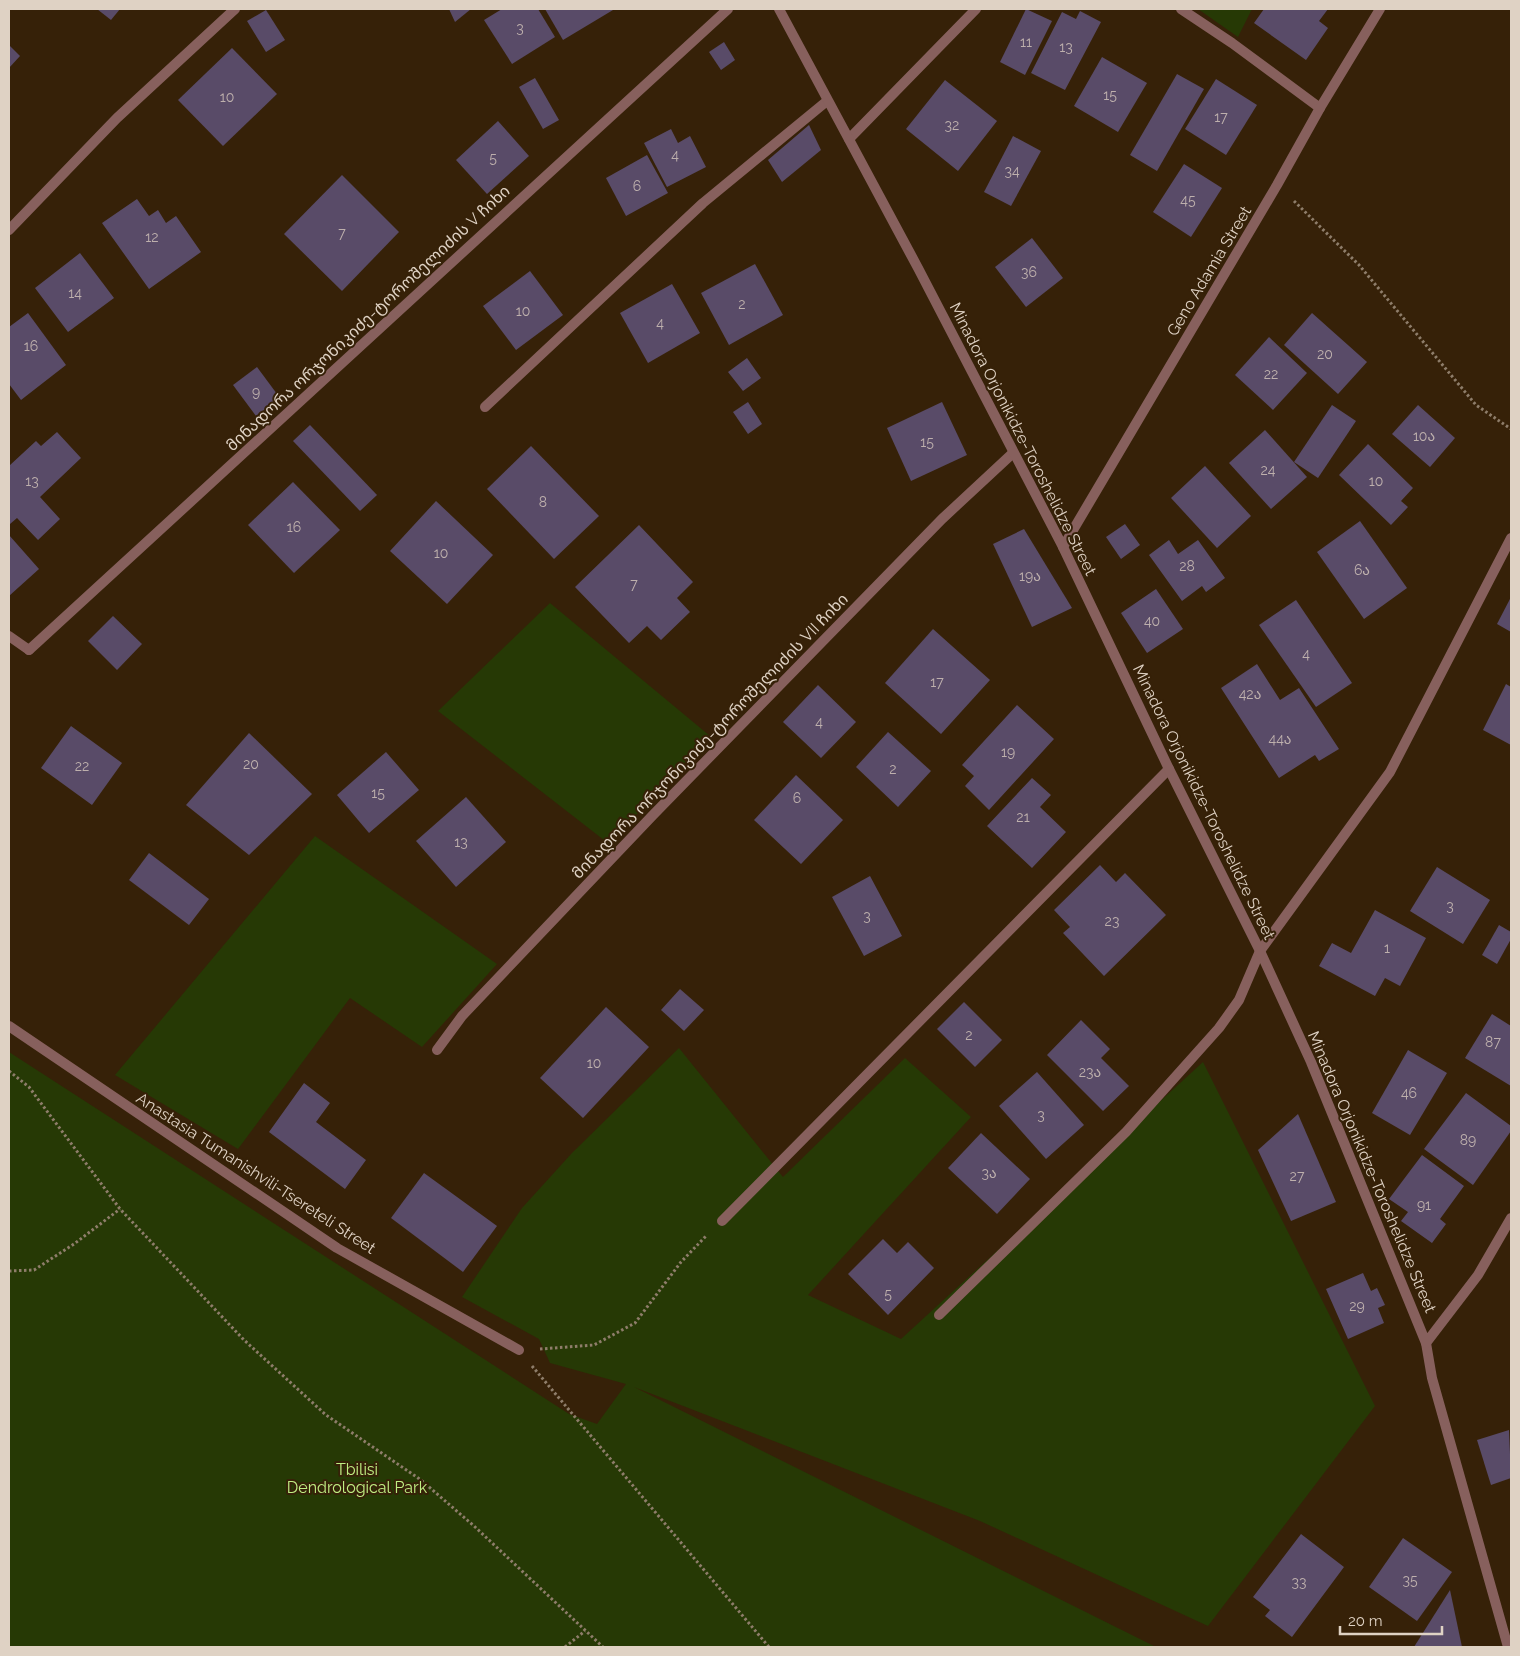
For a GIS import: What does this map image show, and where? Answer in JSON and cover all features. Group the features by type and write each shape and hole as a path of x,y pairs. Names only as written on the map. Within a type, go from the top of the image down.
{"street":[{"path":"9,230 117,118 235,9"},
{"name":"მინადორა ორჯონიკიძე-ტოროშელიძის V ჩიხი","path":"9,636 29,650 728,9"},
{"name":"Minadora Orjonikidze-Toroshelidze Street","path":"779,9 1064,547 1312,1062 1426,1343 1432,1378 1508,1647"},
{"path":"849,138 976,9"},
{"path":"1181,9 1232,43 1320,108"},
{"name":"Geno Adamia Street","path":"1064,547 1277,185 1320,108 1380,9"},
{"path":"485,407 703,203 827,101"},
{"name":"მინადორა ორჯონიკიძე-ტოროშელიძის VII ჩიხი","path":"438,1050 468,1010 653,815 942,519 1013,453"},
{"path":"939,1315 1126,1132 1219,1028 1239,1000 1260,951 1390,772 1511,538"},
{"path":"722,1220 1169,768"},
{"name":"Anastasia Tumanishvili-Tsereteli Street","path":"9,1026 337,1248 519,1350"},
{"path":"1426,1343 1478,1275 1511,1218"}],"path":[{"path":"1277,185 1359,265 1476,405 1511,430"},
{"path":"9,1071 29,1087 120,1209 244,1340 326,1415 421,1480 474,1526 603,1647"},
{"path":"9,1271 34,1270 74,1244 120,1209"},
{"path":"519,1350 594,1345 635,1323 681,1262 722,1220"},
{"path":"519,1350 769,1647"},
{"path":"565,1647 585,1631"}],"green space":[{"path":"1198,9 1252,9 1238,37"},
{"path":"550,603 710,736 609,844 438,711"},
{"path":"315,836 497,964 422,1047 350,998 238,1149 115,1075"},
{"name":"Tbilisi Dendrological Park","path":"679,1048 783,1177 905,1058 971,1117 808,1295 901,1339 1203,1062 1375,1406 1208,1626 980,1521 634,1387 1156,1647 9,1647 9,1052 569,1414 597,1424 626,1384 550,1363 539,1339 462,1297 522,1208 572,1153"}],"building":[{"path":"97,9 120,9 111,20"},
{"path":"449,9 471,9 455,22"},
{"path":"502,9 538,9 555,37 512,64 484,20"},
{"path":"545,9 612,9 613,10 563,40"},
{"path":"1026,9 1052,21 1025,75 1000,62"},
{"path":"1264,9 1328,9 1319,21 1328,28 1306,60 1254,23"},
{"path":"266,10 285,40 266,52 247,21"},
{"path":"1080,11 1101,22 1065,90 1031,73 1062,12 1076,19"},
{"path":"724,42 735,60 721,70 709,52"},
{"path":"9,45 20,56 9,68"},
{"path":"232,48 277,94 223,146 178,100"},
{"path":"1102,57 1147,83 1118,132 1074,106"},
{"path":"1177,74 1204,89 1157,171 1130,155"},
{"path":"535,78 559,120 543,129 519,87"},
{"path":"1216,79 1257,105 1226,155 1185,129"},
{"path":"945,80 997,121 958,171 906,129"},
{"path":"498,121 529,156 487,194 456,160"},
{"path":"809,125 821,150 782,182 768,160"},
{"path":"671,129 678,143 690,136 706,167 667,187 644,143"},
{"path":"1013,136 1041,151 1011,206 984,192"},
{"path":"647,155 668,193 626,216 606,178"},
{"path":"1184,164 1222,188 1191,237 1153,212"},
{"path":"342,175 399,232 342,291 284,234"},
{"path":"137,199 149,216 158,210 166,223 176,216 201,252 149,289 102,223"},
{"path":"1032,238 1063,278 1026,307 995,267"},
{"path":"80,253 114,298 68,332 35,288"},
{"path":"755,264 783,315 729,345 701,293"},
{"path":"530,271 563,315 516,350 483,306"},
{"path":"672,284 700,333 648,363 620,313"},
{"path":"28,313 66,365 21,400 9,384 9,327"},
{"path":"1312,313 1367,362 1338,394 1284,345"},
{"path":"1269,337 1307,373 1273,410 1235,375"},
{"path":"747,358 761,378 743,391 728,372"},
{"path":"257,367 280,398 256,416 233,385"},
{"path":"748,402 762,424 748,434 733,412"},
{"path":"942,402 967,455 911,481 887,428"},
{"path":"1332,405 1356,421 1318,478 1294,462"},
{"path":"1418,405 1455,438 1430,467 1392,434"},
{"path":"310,425 377,495 360,511 293,441"},
{"path":"1265,430 1307,477 1271,509 1229,463"},
{"path":"57,432 81,458 40,497 60,519 38,540 17,518 10,524 9,522 9,466 36,441 41,446"},
{"path":"1368,444 1413,488 1401,501 1408,507 1391,525 1339,475"},
{"path":"531,446 599,516 554,559 487,489"},
{"path":"1205,466 1251,516 1217,548 1171,498"},
{"path":"293,482 340,530 294,573 248,525"},
{"path":"436,501 493,555 447,604 390,551"},
{"path":"1360,521 1407,588 1364,619 1317,552"},
{"path":"1125,524 1140,545 1121,559 1106,537"},
{"path":"639,525 693,582 677,598 690,612 661,640 647,626 629,643 575,587"},
{"path":"1024,529 1072,608 1032,627 993,544"},
{"path":"9,535 39,569 9,596"},
{"path":"1169,540 1178,554 1198,540 1225,578 1206,592 1202,586 1182,601 1149,555"},
{"path":"1156,589 1183,629 1147,653 1121,613"},
{"path":"1511,597 1511,632 1497,624"},
{"path":"1296,600 1352,683 1316,707 1259,625"},
{"path":"113,616 142,644 117,670 88,641"},
{"path":"933,629 990,680 941,734 885,683"},
{"path":"1257,664 1280,700 1299,688 1339,749 1319,761 1315,755 1279,778 1221,688"},
{"path":"1506,684 1511,687 1511,745 1483,730"},
{"path":"818,685 856,722 821,758 783,722"},
{"path":"1017,705 1054,739 989,810 965,786 974,776 962,765"},
{"path":"71,726 122,763 92,805 41,768"},
{"path":"888,732 931,771 898,807 856,767"},
{"path":"249,733 312,794 249,855 186,805"},
{"path":"386,752 419,790 369,833 337,795"},
{"path":"796,775 843,820 801,864 754,820"},
{"path":"1032,778 1051,795 1040,807 1066,832 1032,868 987,826"},
{"path":"466,797 506,842 456,887 416,841"},
{"path":"149,853 209,899 189,925 129,880"},
{"path":"1100,865 1116,882 1125,873 1166,915 1104,976 1063,933 1070,927 1054,910"},
{"path":"1437,867 1490,900 1463,944 1410,911"},
{"path":"870,876 902,936 864,956 832,897"},
{"path":"1375,910 1426,938 1400,986 1385,978 1375,996 1319,966 1332,943 1351,953"},
{"path":"1499,925 1511,932 1511,939 1497,964 1482,955"},
{"path":"680,989 704,1010 684,1031 661,1010"},
{"path":"964,1002 1002,1040 975,1067 937,1029"},
{"path":"606,1007 649,1047 583,1118 540,1078"},
{"path":"1492,1014 1511,1026 1511,1086 1465,1058"},
{"path":"1081,1020 1110,1049 1101,1058 1129,1086 1103,1111 1047,1055"},
{"path":"1408,1050 1447,1073 1410,1135 1372,1113"},
{"path":"1037,1072 1084,1125 1046,1159 999,1106"},
{"path":"304,1083 330,1103 316,1122 366,1160 345,1189 269,1132"},
{"path":"1466,1093 1511,1126 1511,1131 1473,1185 1424,1149"},
{"path":"1298,1114 1336,1202 1291,1221 1258,1150"},
{"path":"981,1133 1030,1179 997,1214 948,1168"},
{"path":"1422,1155 1464,1186 1440,1219 1446,1224 1432,1243 1401,1221 1408,1212 1389,1199"},
{"path":"424,1173 497,1226 463,1272 391,1218"},
{"path":"883,1239 897,1253 908,1242 934,1268 888,1315 848,1274"},
{"path":"1363,1273 1371,1291 1377,1288 1385,1305 1378,1308 1384,1323 1348,1339 1326,1289"},
{"path":"1509,1430 1511,1478 1491,1485 1477,1440"},
{"path":"1301,1534 1344,1567 1292,1637 1265,1616 1270,1610 1253,1597"},
{"path":"1403,1538 1452,1572 1417,1621 1369,1587"},
{"path":"1450,1590 1462,1647 1414,1647"}]}
